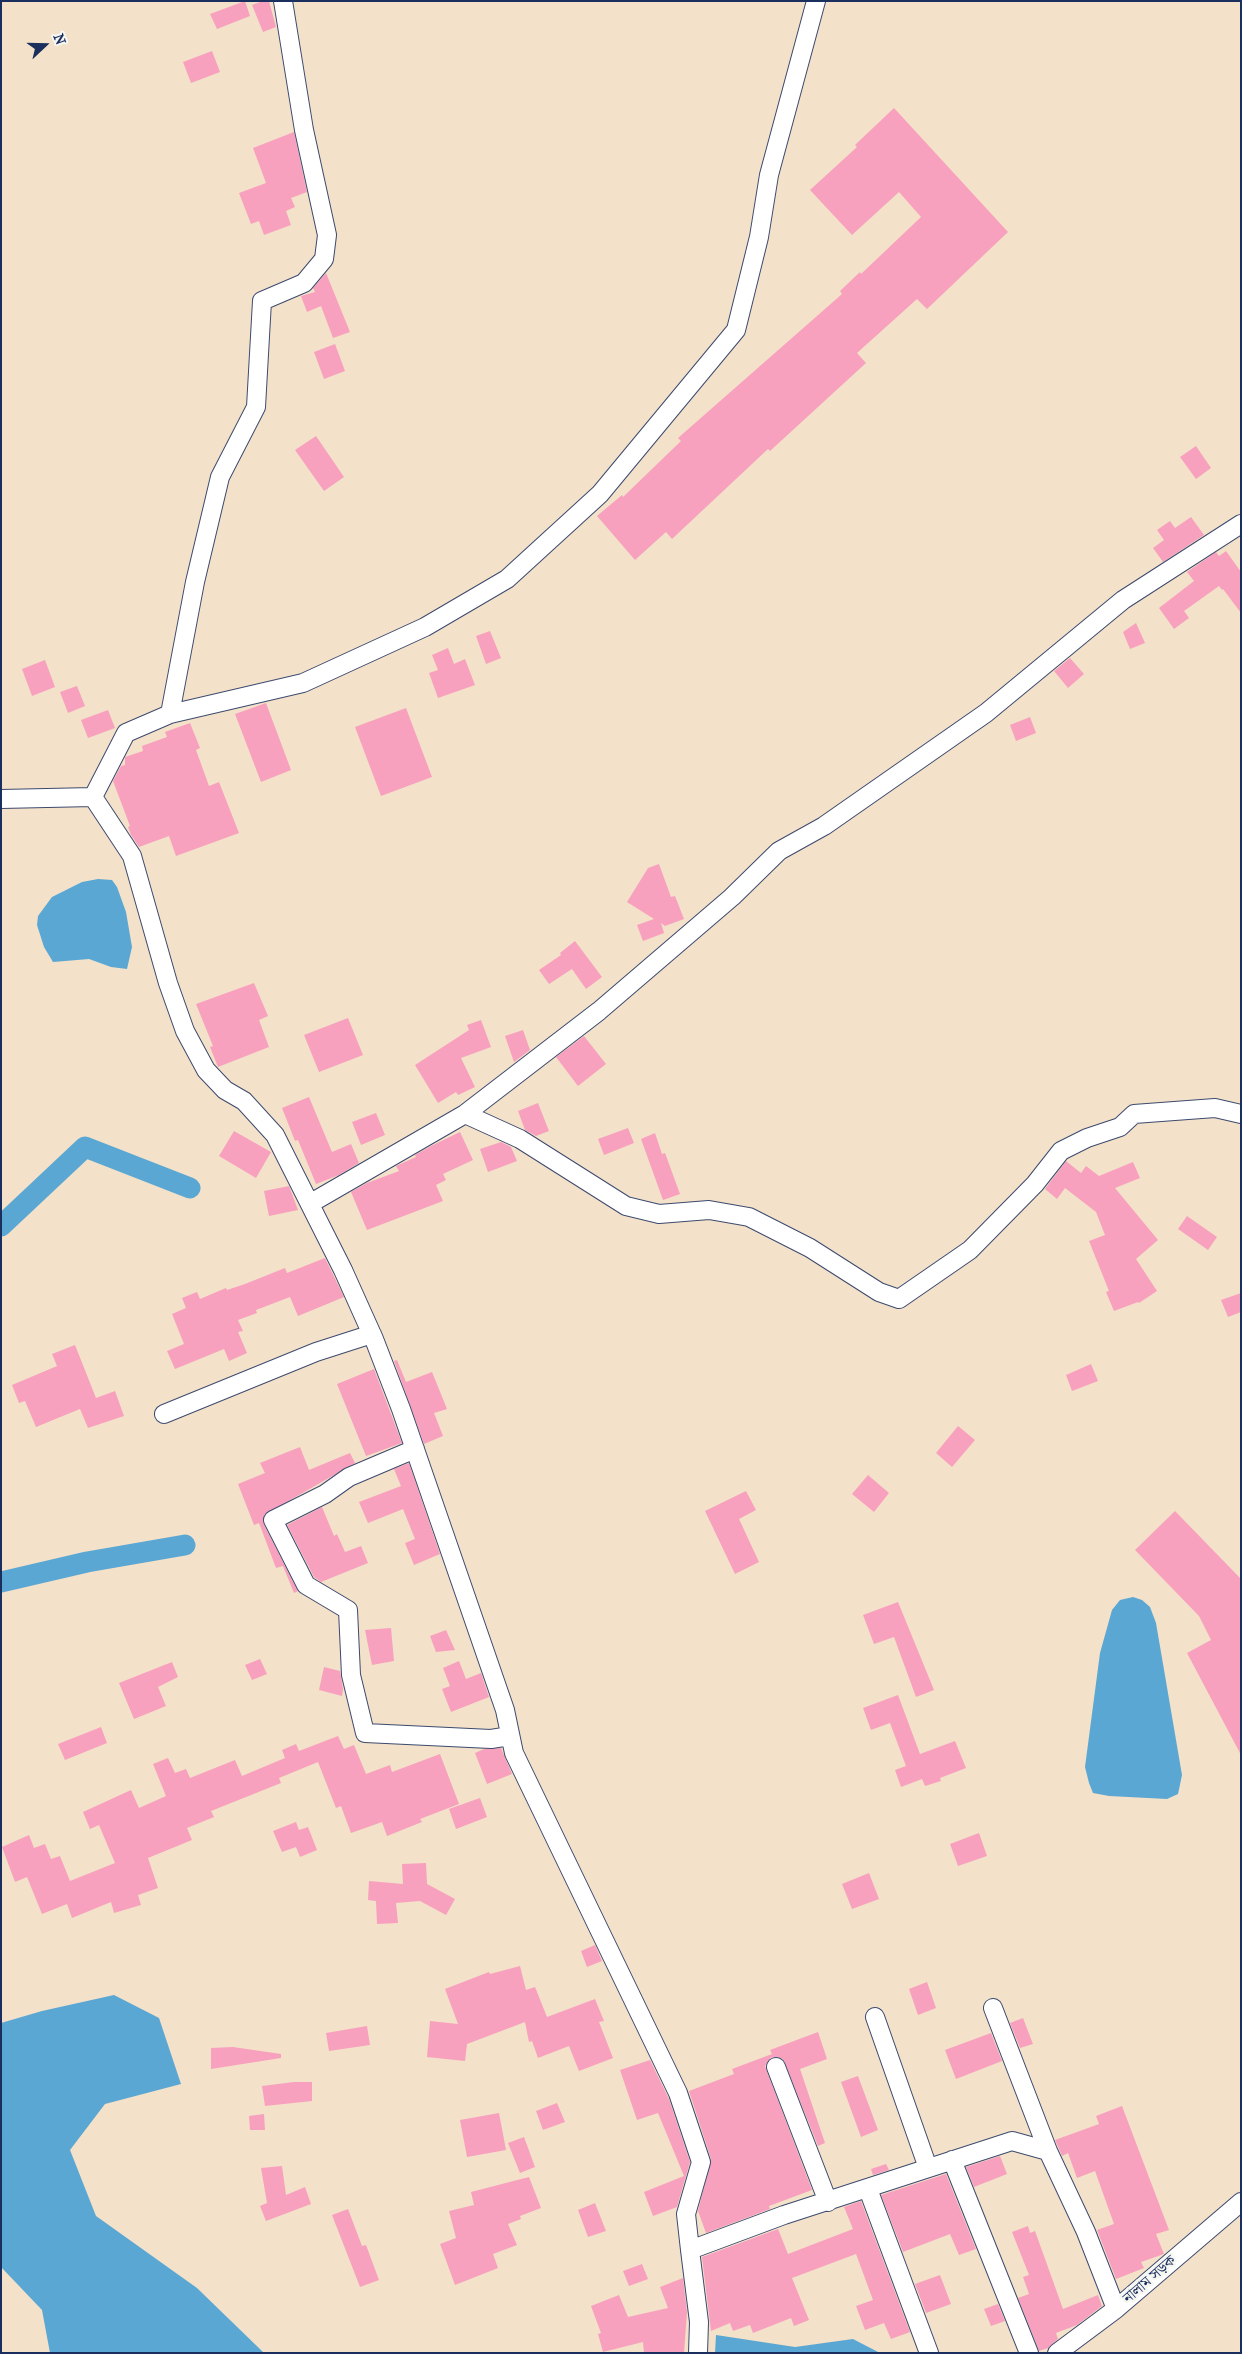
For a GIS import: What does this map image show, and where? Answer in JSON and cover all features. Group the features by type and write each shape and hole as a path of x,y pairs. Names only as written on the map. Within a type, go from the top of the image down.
{"street":[{"path":"170,714 194,582 220,477 256,407 262,301 304,283 324,260 327,235 304,130 283,1"},
{"path":"93,797 126,733 170,714 303,683 425,627 507,579 600,494 736,330 759,237 770,175 816,1"},
{"path":"310,1203 465,1114 599,1011 732,896 779,851 824,826 978,719 1124,600 1241,524"},
{"path":"1,799 93,797"},
{"path":"93,797 132,856 168,983 185,1031 206,1070 225,1090 244,1101 274,1135 310,1203 372,1334 505,1710 514,1753 678,2093 701,2162 686,2214 699,2322 698,2353"},
{"path":"465,1114 520,1139 626,1206 659,1214 709,1210 749,1217 810,1248 879,1292 899,1299 970,1250 1035,1184 1061,1150 1086,1138 1120,1127 1134,1114 1215,1108 1241,1114"},
{"path":"164,1414 316,1352 372,1334"},
{"path":"414,1449 349,1478 324,1494 273,1520 306,1585 348,1610 351,1675 365,1733 491,1739 510,1736"},
{"path":"993,2008 1048,2151 1086,2232 1116,2309"},
{"path":"875,2017 928,2168"},
{"path":"776,2068 828,2202"},
{"path":"690,2250 784,2215 1012,2141 1048,2151"},
{"path":"952,2160 1029,2353"},
{"path":"868,2189 929,2353"},
{"name":"নালাম সড়ক","path":"1056,2353 1116,2309 1241,2202"}],"water":[{"path":"98,879 112,880 117,887 126,912 132,947 127,969 111,967 89,959 53,962 44,947 37,925 38,916 52,897 82,882"},
{"path":"1133,1597 1142,1600 1150,1607 1156,1623 1182,1775 1178,1794 1167,1799 1109,1796 1093,1793 1085,1767 1100,1653 1112,1610 1120,1600"},
{"path":"114,1995 159,2018 181,2084 105,2104 70,2150 96,2216 197,2288 264,2353 50,2353 42,2310 1,2267 1,2023 42,2011"},
{"path":"716,2335 795,2347 853,2339 880,2353 715,2353"}],"building":[{"path":"245,1 250,16 217,29 210,14"},
{"path":"269,1 276,27 263,32 252,5"},
{"path":"212,51 220,72 191,83 183,62"},
{"path":"894,108 1008,232 927,309 917,299 857,353 866,363 770,451 768,449 672,539 666,532 635,560 597,516 622,495 623,497 681,441 678,438 842,294 840,291 860,272 861,274 921,217 899,192 852,235 810,190 857,147 855,145"},
{"path":"294,132 307,192 291,198 295,207 286,211 291,225 264,235 259,221 251,224 239,193 266,183 253,148"},
{"path":"326,273 350,332 333,338 321,306 307,312 301,296 315,292 313,288"},
{"path":"335,344 345,371 324,379 314,352"},
{"path":"316,436 344,477 324,491 295,450"},
{"path":"1196,446 1211,468 1196,479 1180,457"},
{"path":"1191,517 1204,535 1163,562 1153,548 1164,540 1157,530 1170,521 1175,528"},
{"path":"1226,551 1241,572 1241,613 1219,586 1184,611 1189,618 1174,629 1159,608 1194,581 1187,572 1216,552 1219,556"},
{"path":"1136,623 1145,643 1130,649 1123,632"},
{"path":"490,631 501,658 486,664 476,636"},
{"path":"448,648 454,664 465,659 475,685 438,698 429,673 438,670 432,655"},
{"path":"1070,658 1084,674 1068,688 1054,671"},
{"path":"45,660 55,687 32,696 22,669"},
{"path":"77,686 85,706 68,713 60,692"},
{"path":"266,703 291,770 261,782 235,714"},
{"path":"406,708 432,777 381,796 355,727"},
{"path":"108,710 115,728 88,738 81,720"},
{"path":"1030,717 1036,733 1016,741 1010,725"},
{"path":"190,723 200,748 196,750 209,786 219,782 239,833 176,856 169,836 139,847 131,835 128,827 130,826 113,781 121,766 125,765 125,757 143,751 142,746 167,737 165,732"},
{"path":"659,864 671,897 675,896 684,919 665,926 661,923 664,933 643,941 637,925 654,919 627,902 648,868"},
{"path":"575,941 602,977 586,989 572,969 549,984 539,970 561,955 560,953"},
{"path":"254,983 268,1016 259,1020 269,1047 218,1067 210,1047 213,1046 196,1004"},
{"path":"348,1018 363,1055 319,1072 304,1035"},
{"path":"481,1020 491,1047 461,1058 475,1087 458,1095 456,1092 438,1103 415,1065 469,1030 467,1025"},
{"path":"523,1030 530,1050 514,1062 505,1036"},
{"path":"584,1036 606,1064 578,1086 556,1057"},
{"path":"309,1097 332,1152 351,1144 359,1163 339,1175 316,1184 298,1140 295,1141 282,1108"},
{"path":"538,1103 549,1131 536,1136 525,1130 518,1111"},
{"path":"376,1113 385,1135 361,1145 352,1122"},
{"path":"628,1128 634,1143 604,1155 598,1139"},
{"path":"234,1131 271,1152 256,1178 219,1156"},
{"path":"460,1132 473,1160 443,1174 446,1180 436,1185 443,1201 367,1230 351,1192 367,1183 399,1171 396,1166"},
{"path":"655,1133 662,1154 665,1153 680,1194 663,1200 641,1139"},
{"path":"501,1142 511,1147 517,1161 488,1172 480,1149"},
{"path":"1066,1161 1081,1173 1086,1166 1099,1176 1133,1162 1140,1178 1115,1188 1158,1240 1136,1259 1157,1291 1139,1303 1114,1311 1106,1292 1109,1291 1089,1241 1105,1235 1096,1212 1065,1188 1057,1199 1045,1189"},
{"path":"289,1186 298,1210 269,1216 264,1191"},
{"path":"1187,1216 1217,1237 1208,1250 1178,1229"},
{"path":"325,1258 344,1297 298,1316 290,1297 256,1310 257,1313 238,1320 243,1331 238,1332 247,1353 229,1361 224,1349 175,1369 167,1351 184,1344 172,1314 186,1308 182,1298 197,1292 200,1299 285,1268 287,1273"},
{"path":"1241,1293 1241,1312 1228,1317 1221,1300"},
{"path":"75,1345 96,1398 115,1391 124,1416 88,1428 80,1409 36,1427 25,1401 19,1403 12,1385 57,1366 52,1354"},
{"path":"397,1360 406,1382 432,1372 447,1409 434,1413 443,1436 424,1444 394,1361"},
{"path":"1091,1364 1098,1381 1072,1391 1066,1375"},
{"path":"374,1369 402,1443 366,1456 337,1384"},
{"path":"958,1426 975,1440 952,1467 936,1453"},
{"path":"300,1447 309,1470 350,1453 355,1463 264,1515 264,1525 298,1591 294,1593 283,1566 276,1568 259,1523 254,1525 238,1484 265,1473 260,1463"},
{"path":"409,1463 440,1554 414,1565 405,1543 415,1539 403,1509 368,1523 359,1502 401,1486 394,1469"},
{"path":"868,1475 889,1493 874,1512 852,1494"},
{"path":"746,1491 756,1510 739,1519 759,1562 735,1574 705,1511"},
{"path":"322,1507 334,1536 337,1534 345,1552 361,1546 368,1563 321,1582 314,1577 287,1525"},
{"path":"1175,1511 1241,1579 1241,1755 1187,1653 1211,1640 1199,1616 1135,1550"},
{"path":"898,1602 934,1690 916,1697 894,1637 874,1644 863,1615"},
{"path":"391,1628 394,1661 372,1665 365,1630"},
{"path":"446,1630 455,1650 436,1652 430,1636"},
{"path":"260,1659 267,1674 252,1680 245,1665"},
{"path":"459,1661 466,1679 481,1673 489,1697 451,1712 442,1689 450,1686 443,1668"},
{"path":"172,1662 178,1677 158,1687 166,1706 134,1719 119,1683"},
{"path":"324,1667 340,1671 343,1689 342,1696 319,1690"},
{"path":"898,1695 920,1754 955,1741 966,1768 940,1778 941,1781 925,1786 922,1779 901,1787 895,1770 906,1766 890,1723 871,1730 863,1708"},
{"path":"101,1727 107,1743 65,1760 58,1744"},
{"path":"338,1736 344,1749 354,1745 366,1774 390,1765 392,1772 440,1754 459,1804 420,1819 422,1822 387,1836 382,1822 351,1833 341,1806 336,1808 318,1762 279,1778 281,1783 211,1811 214,1817 187,1828 192,1840 148,1858 158,1888 138,1895 141,1905 114,1913 111,1902 72,1918 67,1904 42,1914 27,1877 15,1882 2,1847 29,1835 34,1848 45,1844 51,1859 60,1856 70,1881 115,1863 99,1825 90,1829 83,1812 131,1790 139,1808 166,1796 153,1764 168,1758 175,1773 186,1769 190,1778 235,1760 242,1776 285,1758 282,1750 296,1744 299,1751"},
{"path":"501,1748 512,1774 487,1784 475,1753 484,1749"},
{"path":"480,1798 487,1817 456,1829 449,1809"},
{"path":"296,1822 299,1830 308,1827 317,1850 300,1857 296,1847 282,1852 273,1831"},
{"path":"979,1833 987,1856 958,1866 950,1844"},
{"path":"426,1863 427,1884 455,1899 446,1915 420,1901 396,1903 398,1923 377,1924 376,1901 368,1900 369,1881 403,1884 402,1864"},
{"path":"869,1873 879,1899 852,1909 842,1884"},
{"path":"595,1945 602,1961 587,1967 581,1951"},
{"path":"520,1966 526,1990 535,1987 547,2017 595,1999 604,2021 599,2022 613,2058 579,2071 569,2046 538,2058 532,2041 529,2042 525,2022 467,2044 465,2061 427,2057 430,2021 458,2024 445,1989 489,1972 490,1974"},
{"path":"927,1982 936,2008 918,2015 909,1989"},
{"path":"1023,2018 1033,2044 1020,2048 1010,2023"},
{"path":"367,2026 370,2045 329,2051 326,2033"},
{"path":"818,2032 827,2059 800,2069 825,2143 818,2146 783,2059 772,2057 765,2066 812,2190 769,2206 770,2209 706,2233 698,2211 711,2159 689,2091 734,2074 732,2069 772,2054 770,2050"},
{"path":"991,2033 1002,2061 956,2079 945,2050"},
{"path":"233,2047 281,2054 281,2058 211,2069 211,2048"},
{"path":"650,2060 669,2099 690,2162 677,2207 653,2216 644,2192 684,2176 658,2113 637,2120 620,2070"},
{"path":"858,2076 878,2130 861,2137 841,2082"},
{"path":"312,2082 312,2101 265,2106 262,2086"},
{"path":"557,2103 565,2122 543,2130 536,2111"},
{"path":"1122,2106 1169,2230 1156,2234 1164,2254 1141,2262 1144,2268 1116,2279 1097,2230 1114,2224 1095,2171 1077,2178 1068,2153 1062,2156 1055,2140 1099,2124 1096,2116"},
{"path":"499,2113 506,2150 467,2157 460,2120"},
{"path":"264,2114 265,2130 250,2130 249,2116"},
{"path":"524,2137 535,2167 520,2173 508,2143"},
{"path":"1000,2156 1007,2174 974,2187 966,2167"},
{"path":"886,2164 889,2170 873,2175 871,2169"},
{"path":"282,2166 286,2195 305,2187 311,2204 266,2221 260,2206 267,2203 261,2168"},
{"path":"946,2174 976,2249 959,2255 950,2234 903,2252 881,2195"},
{"path":"529,2177 541,2208 520,2216 521,2219 508,2224 517,2245 493,2254 498,2268 455,2285 440,2244 456,2238 449,2211 474,2205 471,2192"},
{"path":"861,2201 910,2332 891,2339 884,2323 865,2330 856,2306 873,2300 856,2254 792,2278 809,2320 794,2326 791,2318 753,2333 750,2325 733,2331 730,2323 711,2331 702,2257 778,2229 788,2254 853,2229 844,2207"},
{"path":"595,2203 606,2231 588,2237 578,2210"},
{"path":"348,2209 362,2246 366,2245 379,2280 360,2287 332,2215"},
{"path":"1028,2226 1030,2233 1035,2231 1063,2309 1098,2295 1102,2306 1077,2325 1056,2333 1058,2339 1048,2348 1039,2351 1018,2298 1029,2294 1023,2277 1029,2275 1012,2232"},
{"path":"642,2264 648,2279 629,2286 623,2271"},
{"path":"940,2275 951,2304 926,2313 915,2284"},
{"path":"683,2278 687,2312 684,2353 644,2353 643,2342 603,2352 598,2334 601,2333 591,2306 619,2295 628,2317 668,2308 660,2287"},
{"path":"998,2304 1005,2321 991,2326 984,2309"}],"waterway":[{"path":"1,1226 85,1147 190,1188"},
{"path":"1,1582 87,1562 185,1545"}]}
